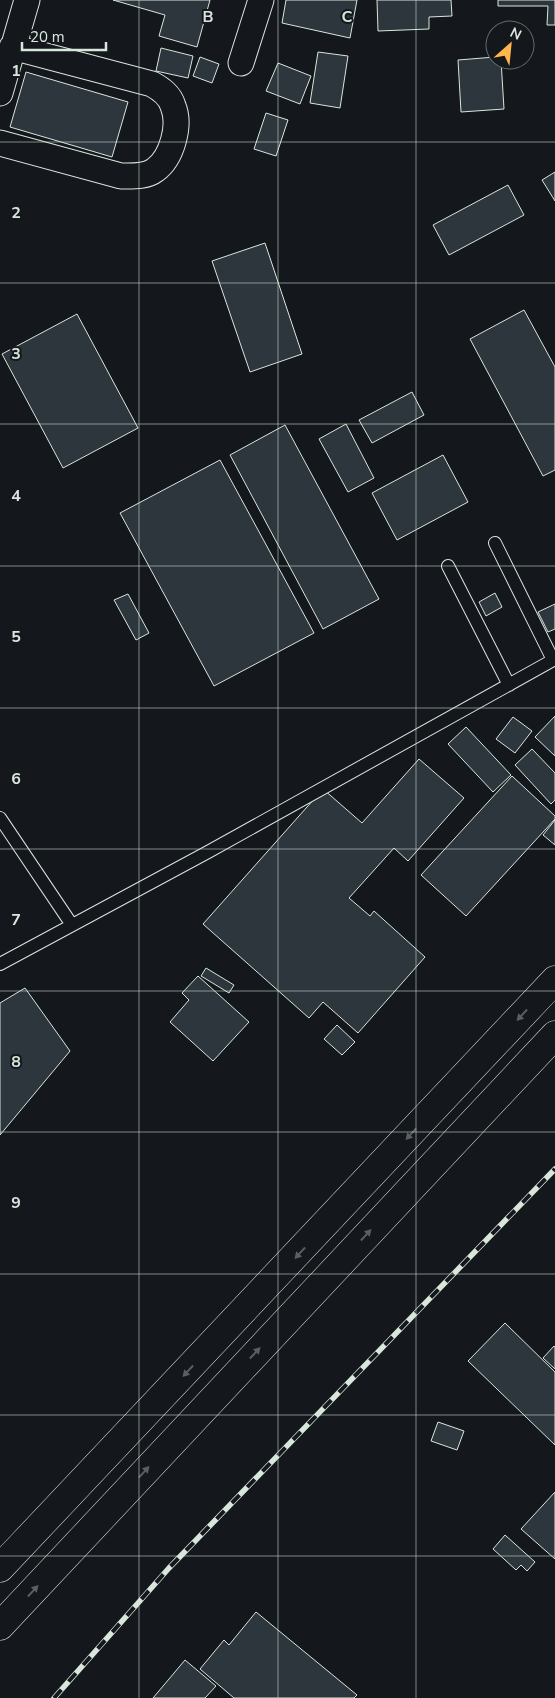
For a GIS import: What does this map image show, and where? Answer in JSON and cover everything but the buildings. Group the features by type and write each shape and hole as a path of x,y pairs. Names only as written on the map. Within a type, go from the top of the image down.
{"highway":[{"path":"0,1568 299,1254 555,980"},
{"path":"0,1626 555,1035"}],"street":[{"path":"0,94 27,0"},
{"path":"241,63 261,0"},
{"path":"0,143 121,176 139,176 154,171 166,159 176,125 173,105 161,89 152,84 12,47"}],"lane":[{"path":"0,964 208,852 554,660 496,543"},
{"path":"448,566 510,685"},
{"path":"0,818 72,925"}],"railway":[{"path":"54,1698 169,1568 555,1169"}]}
